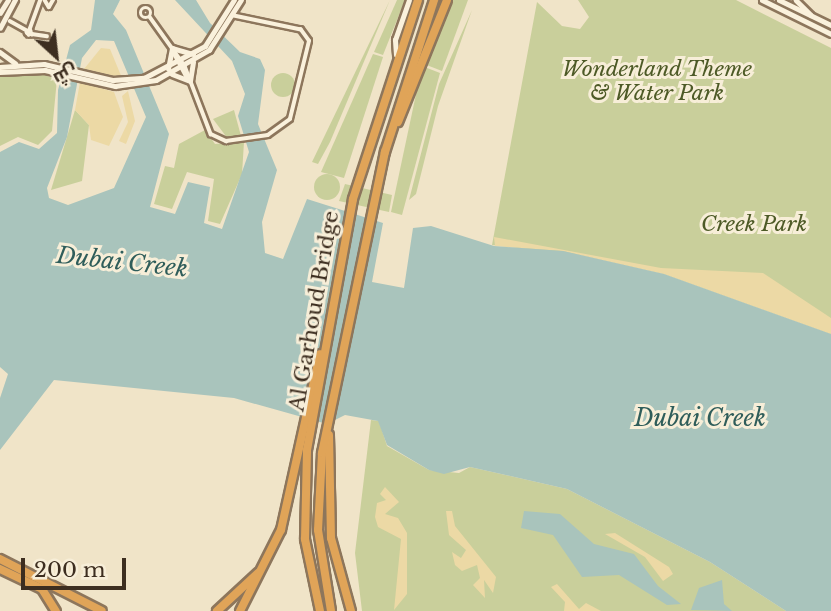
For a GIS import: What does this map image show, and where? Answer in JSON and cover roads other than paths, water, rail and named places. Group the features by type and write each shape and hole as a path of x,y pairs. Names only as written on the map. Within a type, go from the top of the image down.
{"highway":[{"name":"Al Garhoud Bridge","path":"303,449 358,179 396,55 418,0"},
{"path":"390,133 434,0"},
{"path":"390,133 447,0"},
{"name":"Al Garhoud Bridge","path":"326,454 328,432 377,183 390,133"},
{"path":"240,611 270,556 303,449"},
{"path":"303,449 305,539 320,611"},
{"path":"326,454 317,530 331,611"},
{"path":"326,454 331,538 351,611"},
{"path":"217,611 244,591 270,556"},
{"path":"0,559 102,611"},
{"path":"0,569 42,589 56,611"}],"main road":[{"path":"762,0 831,34"},
{"path":"768,0 783,1 831,25"}],"street":[{"path":"0,13 8,0"},
{"path":"0,28 15,0"},
{"path":"30,32 42,1 51,6 53,0"},
{"path":"230,19 234,0"},
{"path":"396,55 395,40 409,0"},
{"path":"796,0 812,16"},
{"path":"0,70 19,64 53,68 125,86 168,73 194,57 206,48 240,3"},
{"path":"240,3 245,15"},
{"path":"150,18 182,65 211,134 232,141 268,135 295,109 309,41 301,30 245,15 230,19"},
{"path":"10,21 30,32 47,36"},
{"path":"172,48 194,57"},
{"path":"168,73 172,48"},
{"path":"0,52 19,64"},
{"path":"190,81 194,57"},
{"path":"0,70 53,68"},
{"path":"89,78 121,80 168,73 190,81"}],"water":[{"name":"Dubai Creek","path":"95,0 120,0 113,14 126,30 169,134 150,207 175,214 188,182 210,187 204,223 222,229 249,152 238,116 245,94 232,61 175,0 196,0 210,23 240,52 260,59 265,70 258,124 277,170 262,222 265,253 283,259 307,199 383,223 372,282 404,288 413,228 431,226 494,246 563,251 664,274 831,334 831,611 786,611 710,562 567,489 470,467 444,474 429,470 387,445 378,421 345,415 327,424 234,398 54,380 0,450 0,398 8,374 0,367 0,152 19,142 39,149 57,133 58,90 70,45 91,30","holes":["96,40 114,41 146,117 114,188 68,205 49,198 47,188 67,137 82,58"]},
{"path":"524,511 560,514 594,544 634,554 658,586 681,604 667,605 619,575 582,577 553,535 521,528"},
{"path":"722,580 724,604 732,611 691,610 699,588"}],"park label":[{"name":"Wonderland Theme & Water Park","path":"657,81"},
{"name":"Creek Park","path":"754,224"}]}
